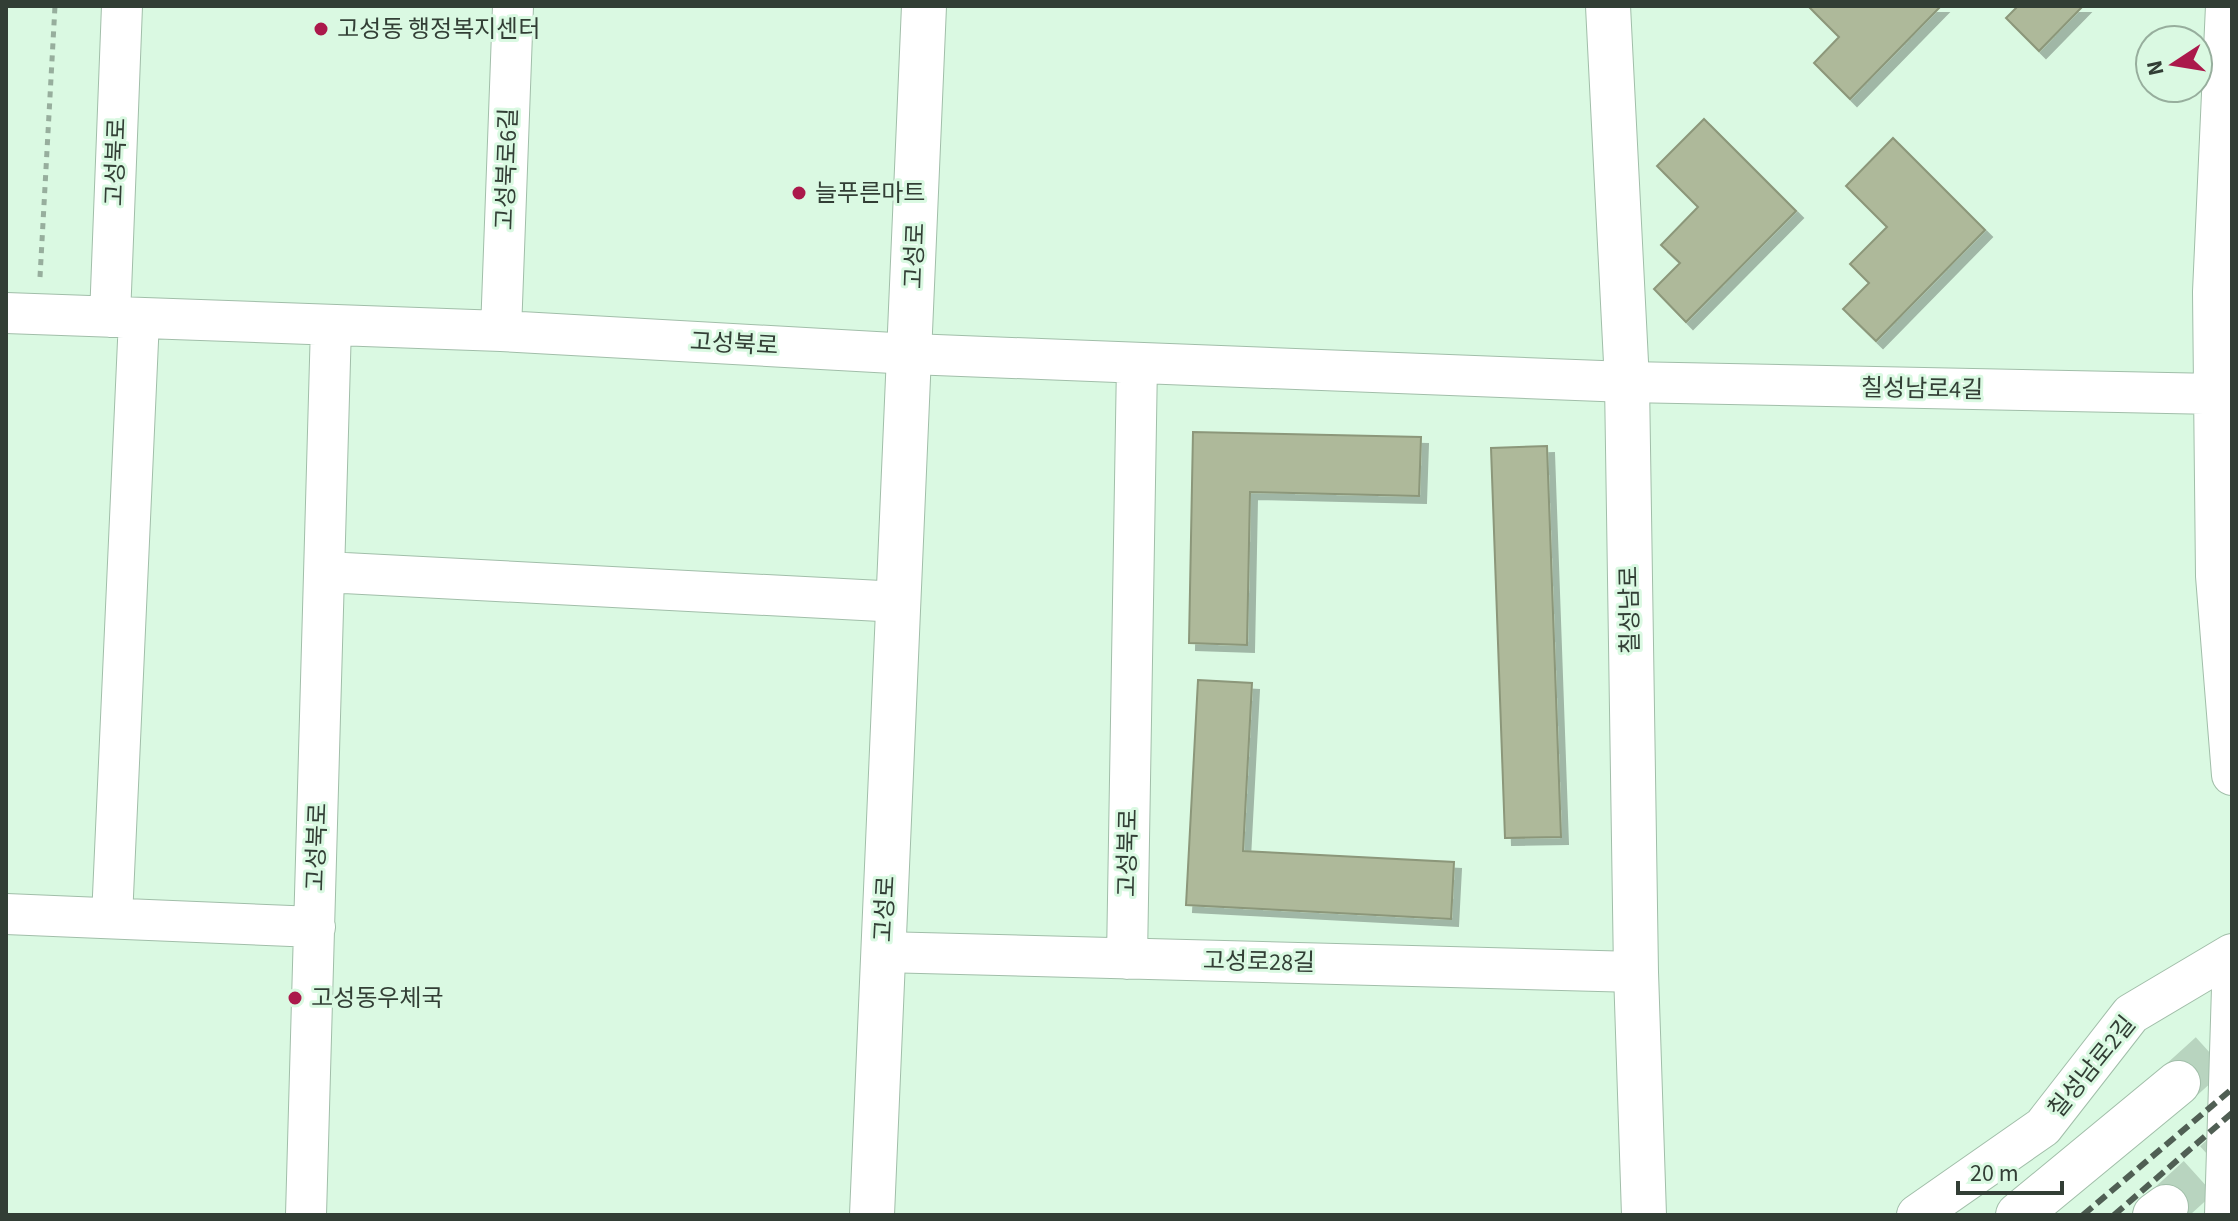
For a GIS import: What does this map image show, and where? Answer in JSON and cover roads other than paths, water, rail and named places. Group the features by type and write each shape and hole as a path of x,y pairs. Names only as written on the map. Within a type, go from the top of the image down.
{"street":[{"name":"고성북로","path":"112,918 125,318 122,6"},
{"name":"고성북로6길","path":"501,331 513,6"},
{"name":"고성로","path":"872,1215 924,6"},
{"name":"칠성남로","path":"1608,6 1627,382 1636,972 1644,1215"},
{"path":"2226,6 2213,292 2216,576 2232,775"},
{"name":"고성북로","path":"22,314 501,331 911,354 1627,382"},
{"name":"고성북로","path":"6,914 315,927 331,325"},
{"name":"고성북로","path":"1127,959 1137,363"},
{"name":"칠성남로4길","path":"1627,382 2216,394"},
{"path":"325,572 900,602"},
{"path":"306,1215 315,927"},
{"name":"고성로28길","path":"882,952 1636,972"},
{"name":"칠성남로2길","path":"1917,1215 2043,1127 2131,1014 2232,954"},
{"path":"2225,1215 2232,988"},
{"path":"2018,1215 2178,1083"}],"tunnel":[{"path":"2178,1083 2232,1034"},
{"path":"2166,1207 2232,1147"}],"railway":[{"path":"2083,1215 2232,1089"},
{"path":"2114,1215 2232,1113"}],"place":[{"name":"고성동 행정복지센터","path":"321,29"},
{"name":"늘푸른마트","path":"799,193"},
{"name":"고성동우체국","path":"295,998"}]}
